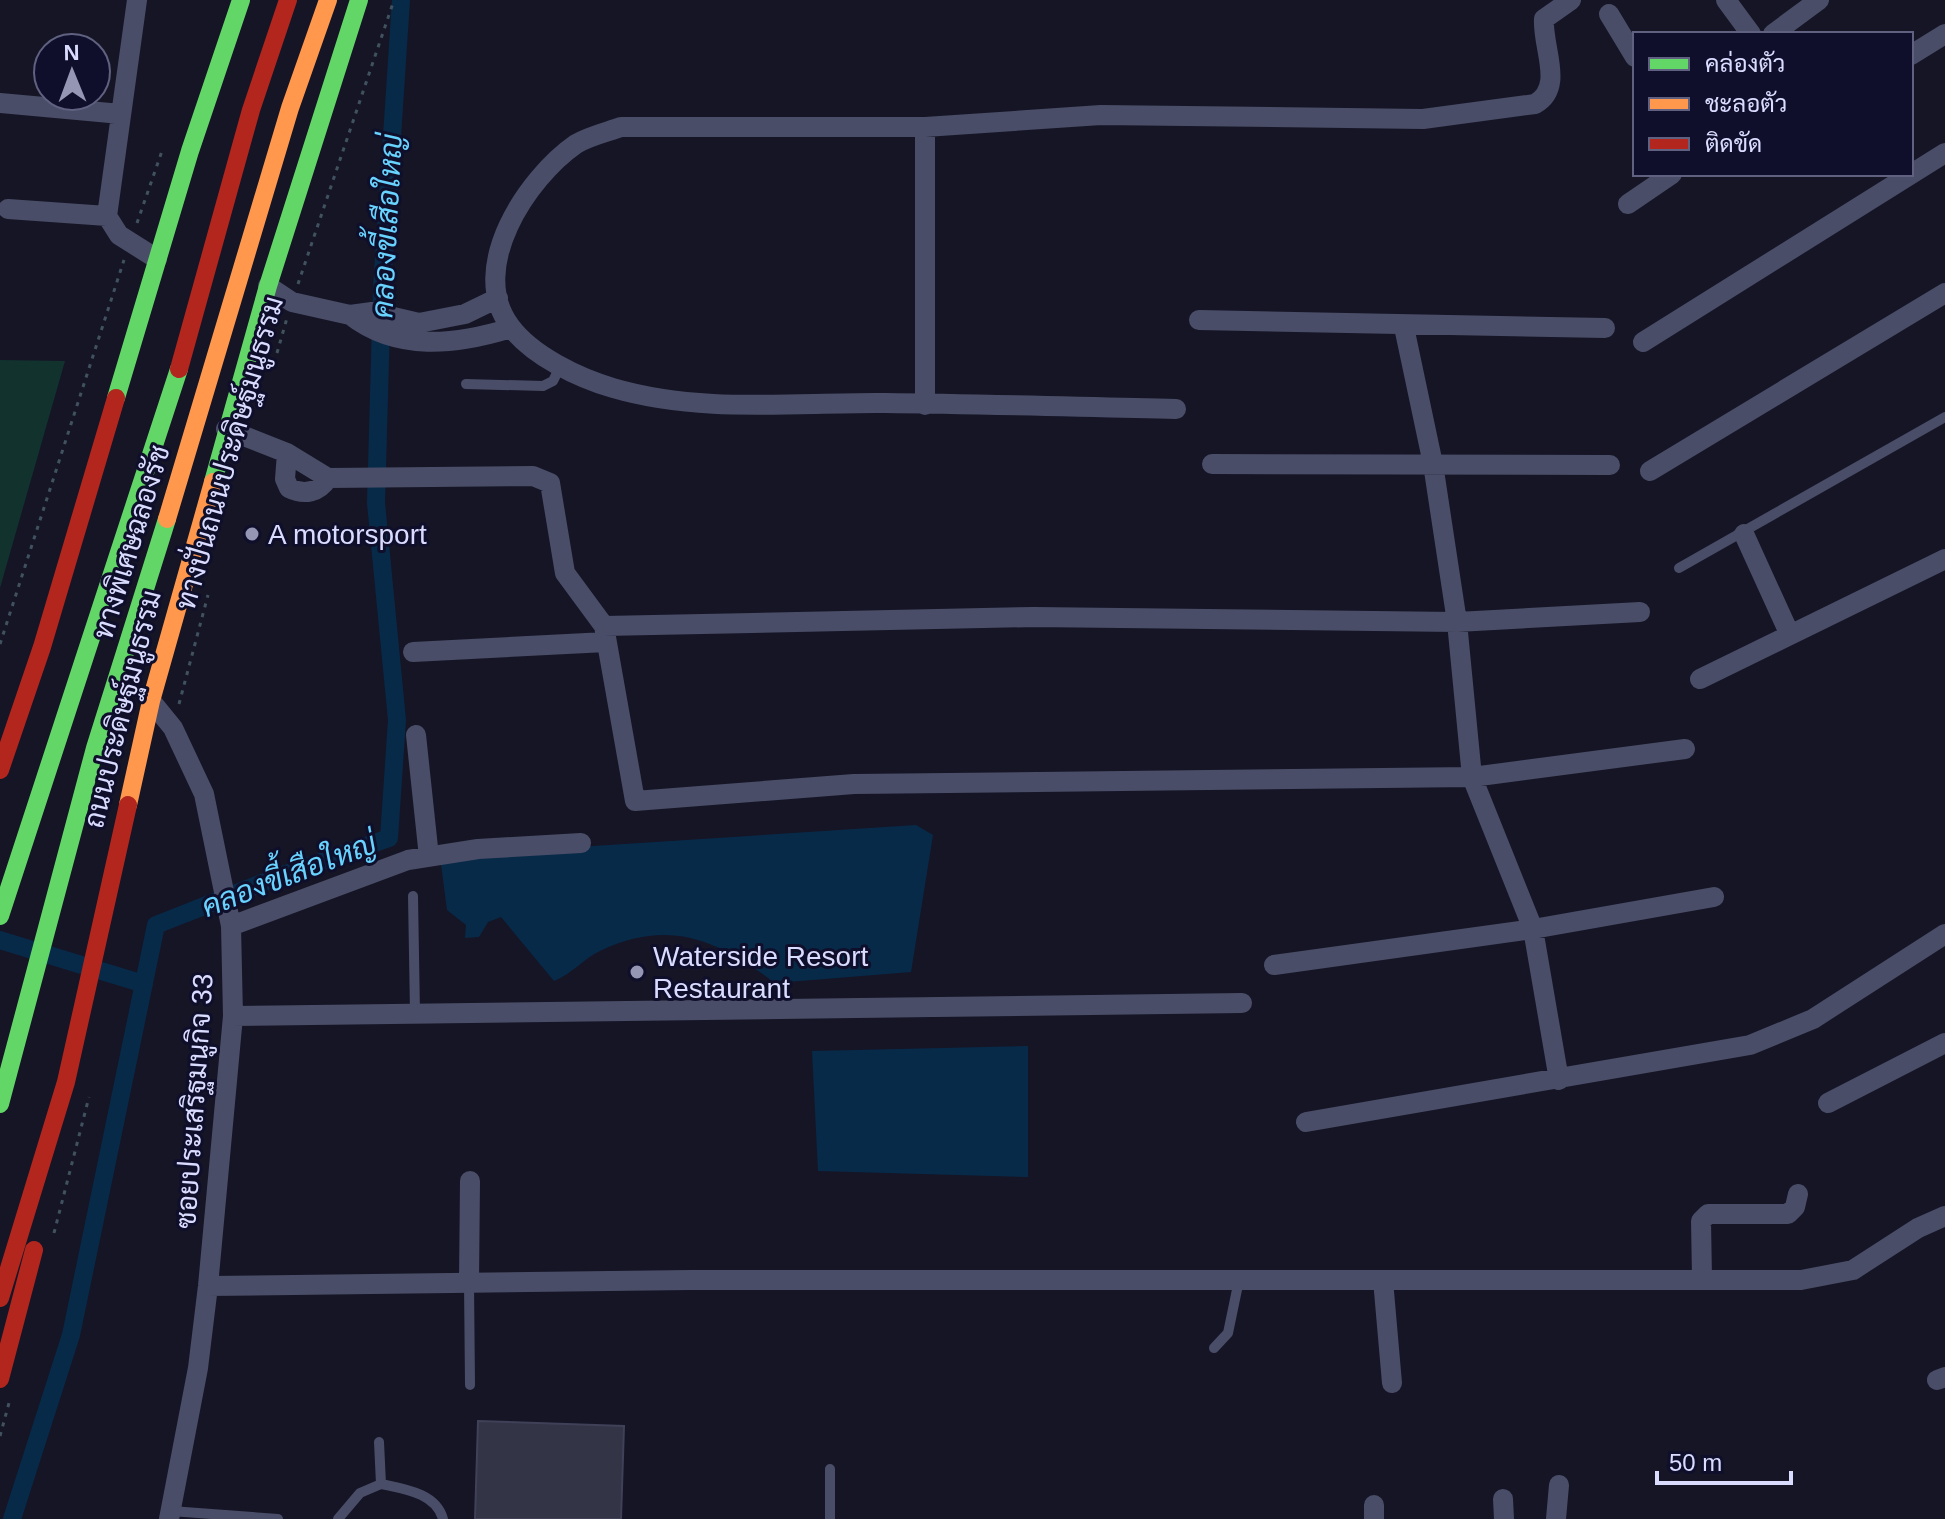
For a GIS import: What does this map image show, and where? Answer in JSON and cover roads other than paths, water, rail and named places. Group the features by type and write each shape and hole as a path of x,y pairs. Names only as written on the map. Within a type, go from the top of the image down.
{"main road":[{"path":"0,770 6,739 241,0"},
{"name":"ทางพิเศษฉลองรัช","path":"0,916 168,407 251,110 288,0"},
{"name":"ทางพิเศษฉลองรัช","path":"0,1104 95,748 198,420 290,108 328,0"},
{"name":"ถนนประดิษฐ์มนูธรรม","path":"0,1298 66,1082 151,701 226,429 359,0"},
{"path":"6,1385 66,1082"}],"street":[{"path":"137,0 107,216 119,235 157,259"},
{"path":"1176,409 716,405 666,400 611,387 561,365 511,328 498,298 502,241 514,209 541,175 580,142 621,127 925,127 1101,115 1423,119 1535,104 1547,97 1552,86 1544,19 1571,0"},
{"path":"1726,0 1750,32"},
{"path":"1776,32 1819,0"},
{"path":"1609,14 1633,54"},
{"path":"1913,54 1945,34"},
{"path":"0,103 121,114"},
{"path":"925,127 925,405"},
{"path":"1913,173 1945,153"},
{"path":"1628,204 1669,176"},
{"path":"1643,342 1908,176"},
{"path":"8,209 107,216"},
{"path":"268,286 292,302 383,325 419,343 511,328"},
{"path":"1650,471 1945,293"},
{"path":"383,325 437,322 465,314 498,298"},
{"path":"1199,320 1404,327 1605,328"},
{"path":"1404,327 1433,464 1457,622 1472,777 1533,929 1559,1080"},
{"path":"226,429 287,453 328,478 533,476 550,483 565,573 605,634 635,801 854,784 1472,777 1685,749"},
{"path":"1212,464 1610,465"},
{"path":"1744,534 1790,635"},
{"path":"1700,679 1945,559"},
{"path":"413,652 605,634 1034,617 1457,622 1640,612"},
{"name":"ซอยประเสริฐมนูกิจ 33","path":"151,701 173,728 204,794 231,926 233,1016 208,1286 198,1368 170,1515"},
{"path":"416,735 429,857"},
{"path":"231,926 408,860 478,849 581,843"},
{"path":"1274,965 1533,929 1714,897"},
{"path":"1306,1122 1750,1045 1813,1019 1945,934"},
{"path":"233,1016 1242,1003"},
{"path":"1828,1103 1945,1043"},
{"path":"469,1283 470,1181"},
{"path":"1702,1278 1701,1221 1708,1214 1788,1214 1795,1207 1798,1194"},
{"path":"208,1286 1801,1280 1853,1270 1918,1228 1945,1216"},
{"path":"1383,1280 1392,1383"},
{"path":"1556,1519 1559,1485"}],"lane":[{"path":"466,384 543,386 553,381 561,365"},
{"path":"1679,568 1744,534 1945,417"},
{"path":"413,896 415,1013"},
{"path":"1214,1348 1228,1333 1239,1280"},
{"path":"469,1283 470,1385"},
{"path":"379,1442 381,1484"},
{"path":"830,1469 830,1519"},
{"path":"338,1519 360,1493 381,1484 416,1491 440,1510 443,1519"},
{"path":"170,1515 278,1519"}],"water":[{"path":"916,825 933,835 911,972 775,983 713,945 671,935 625,941 594,954 554,981 501,917 488,922 479,937 465,938 466,925 447,910 440,856"},
{"path":"1028,1046 1028,1177 818,1171 812,1051"}],"waterway":[{"name":"คลองขี้เสือใหญ่","path":"12,1519 71,1335 156,925 280,876 389,838 397,720 376,503 382,288 401,0"},
{"path":"0,940 144,984"}],"place":[{"name":"A motorsport","path":"252,534"},
{"name":"Waterside Resort Restaurant","path":"637,972"}]}
